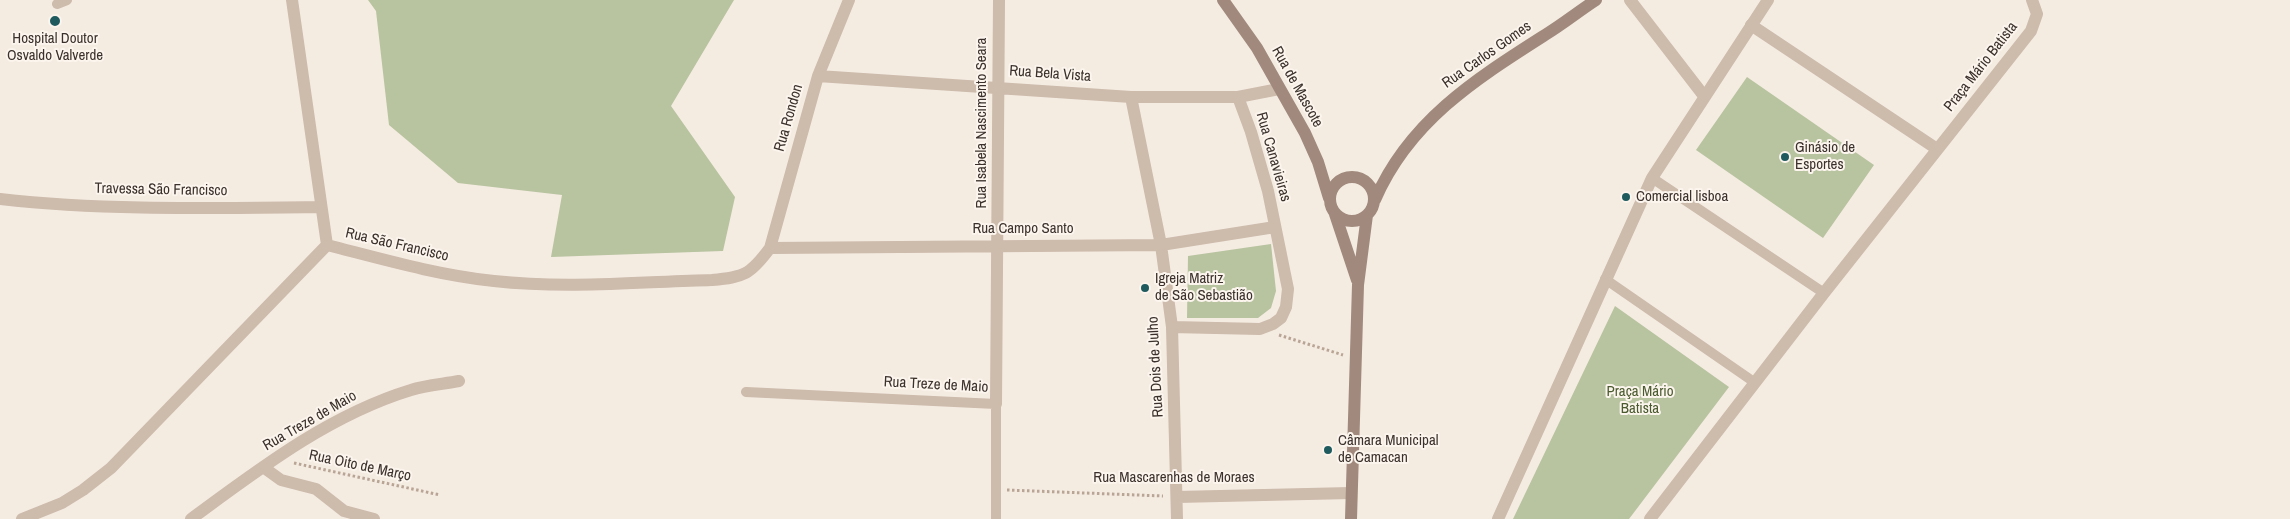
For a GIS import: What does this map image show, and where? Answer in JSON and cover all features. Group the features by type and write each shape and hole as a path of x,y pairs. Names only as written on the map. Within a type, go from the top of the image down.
{"main road":[{"name":"Rua de Mascote","path":"1224,0 1257,48 1306,135 1318,162 1329,198"},
{"name":"Rua Carlos Gomes","path":"1375,200 1383,179 1400,154 1446,103 1474,80 1594,1"},
{"path":"1335,214 1342,219 1351,221 1360,220 1367,215 1375,200 1369,183 1362,178 1344,177 1336,182 1331,189 1329,198 1358,285"},
{"path":"1351,519 1358,285 1367,215"}],"street":[{"path":"292,0 327,246"},
{"name":"Rua Rondon","path":"770,248 818,76 849,0"},
{"name":"Rua Isabela Nascimento Seara","path":"998,245 999,0"},
{"path":"1630,0 1704,96"},
{"path":"1498,519 1652,178 1768,0"},
{"name":"Praça Mário Batista","path":"1650,519 1824,292 2031,31 2037,14 2032,0"},
{"path":"1751,25 1936,149"},
{"name":"Rua Bela Vista","path":"818,76 998,86 1131,97 1238,97 1280,89"},
{"name":"Rua Dois de Julho","path":"1131,97 1161,245 1172,327 1177,519"},
{"name":"Rua Canavieiras","path":"1238,97 1251,132 1268,191 1288,289 1286,307 1281,318 1273,324 1260,329"},
{"name":"Travessa São Francisco","path":"0,199 29,202 177,208 321,207"},
{"name":"Rua Campo Santo","path":"770,248 1161,245 1275,227"},
{"name":"Rua Treze de Maio","path":"996,404 998,245"},
{"name":"Rua São Francisco","path":"22,519 62,503 84,490 111,468 327,246 440,273 495,281 544,284 731,279 748,274 758,265 770,248"},
{"path":"1172,327 1260,329"},
{"name":"Rua Treze de Maio","path":"191,519 263,466 353,413 413,389 460,381"},
{"path":"263,466 281,480 316,489 344,511 374,519"},
{"name":"Rua Mascarenhas de Moraes","path":"1177,497 1351,493"}],"lane":[{"path":"1652,178 1824,292"},
{"path":"1605,279 1754,382"},
{"name":"Rua Treze de Maio","path":"746,392 996,404"},
{"path":"996,404 996,519"}],"path":[{"path":"1260,329 1356,359"},
{"name":"Rua Oito de Março","path":"274,459 440,495"},
{"name":"Rua Mascarenhas de Moraes","path":"996,490 1177,497"}],"green space":[{"path":"368,0 734,0 671,106 735,197 723,251 551,257 562,195 458,183 389,125 376,11"},
{"name":"Ginásio de Esportes","path":"1747,77 1874,165 1823,238 1696,150"},
{"path":"1271,244 1276,291 1271,308 1258,318 1187,318 1188,256"},
{"name":"Praça Mário Batista","path":"1615,306 1729,387 1629,519 1513,519"}],"place":[{"name":"Hospital Doutor Osvaldo Valverde","path":"55,21"},
{"name":"Ginásio de Esportes","path":"1785,157"},
{"name":"Comercial lisboa","path":"1626,197"},
{"name":"Igreja Matriz de São Sebastião","path":"1145,288"},
{"name":"Câmara Municipal de Camacan","path":"1328,450"}]}
